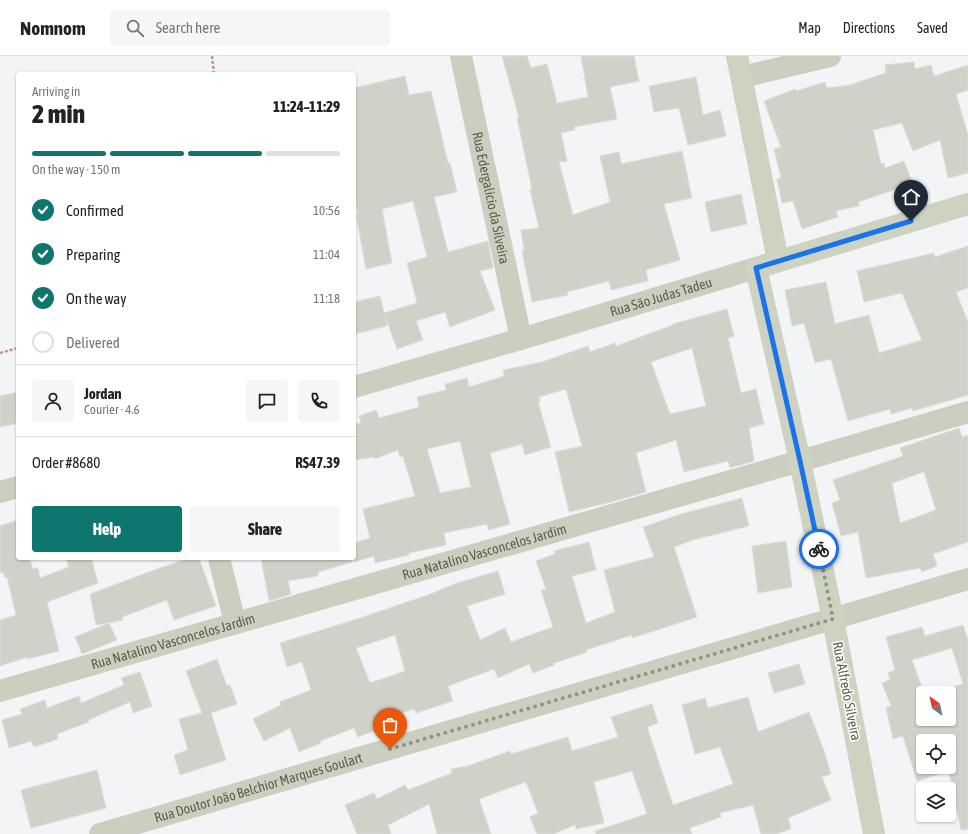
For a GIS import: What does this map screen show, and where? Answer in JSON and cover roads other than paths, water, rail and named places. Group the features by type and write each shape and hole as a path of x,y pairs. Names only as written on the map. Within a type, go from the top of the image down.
{"street":[{"name":"Rua Edergalicio da Silveira","path":"461,56 520,339"},
{"path":"778,261 740,66 830,56"},
{"name":"Rua São Judas Tadeu","path":"356,386 520,339 968,204"},
{"name":"Rua Alfredo Silveira","path":"756,268 800,461 833,619 874,834"},
{"name":"Rua Natalino Vasconcelos Jardim","path":"0,691 968,412"},
{"path":"0,492 16,487"},
{"path":"220,560 236,623"},
{"name":"Rua Doutor João Belchior Marques Goulart","path":"100,834 968,579"}]}
